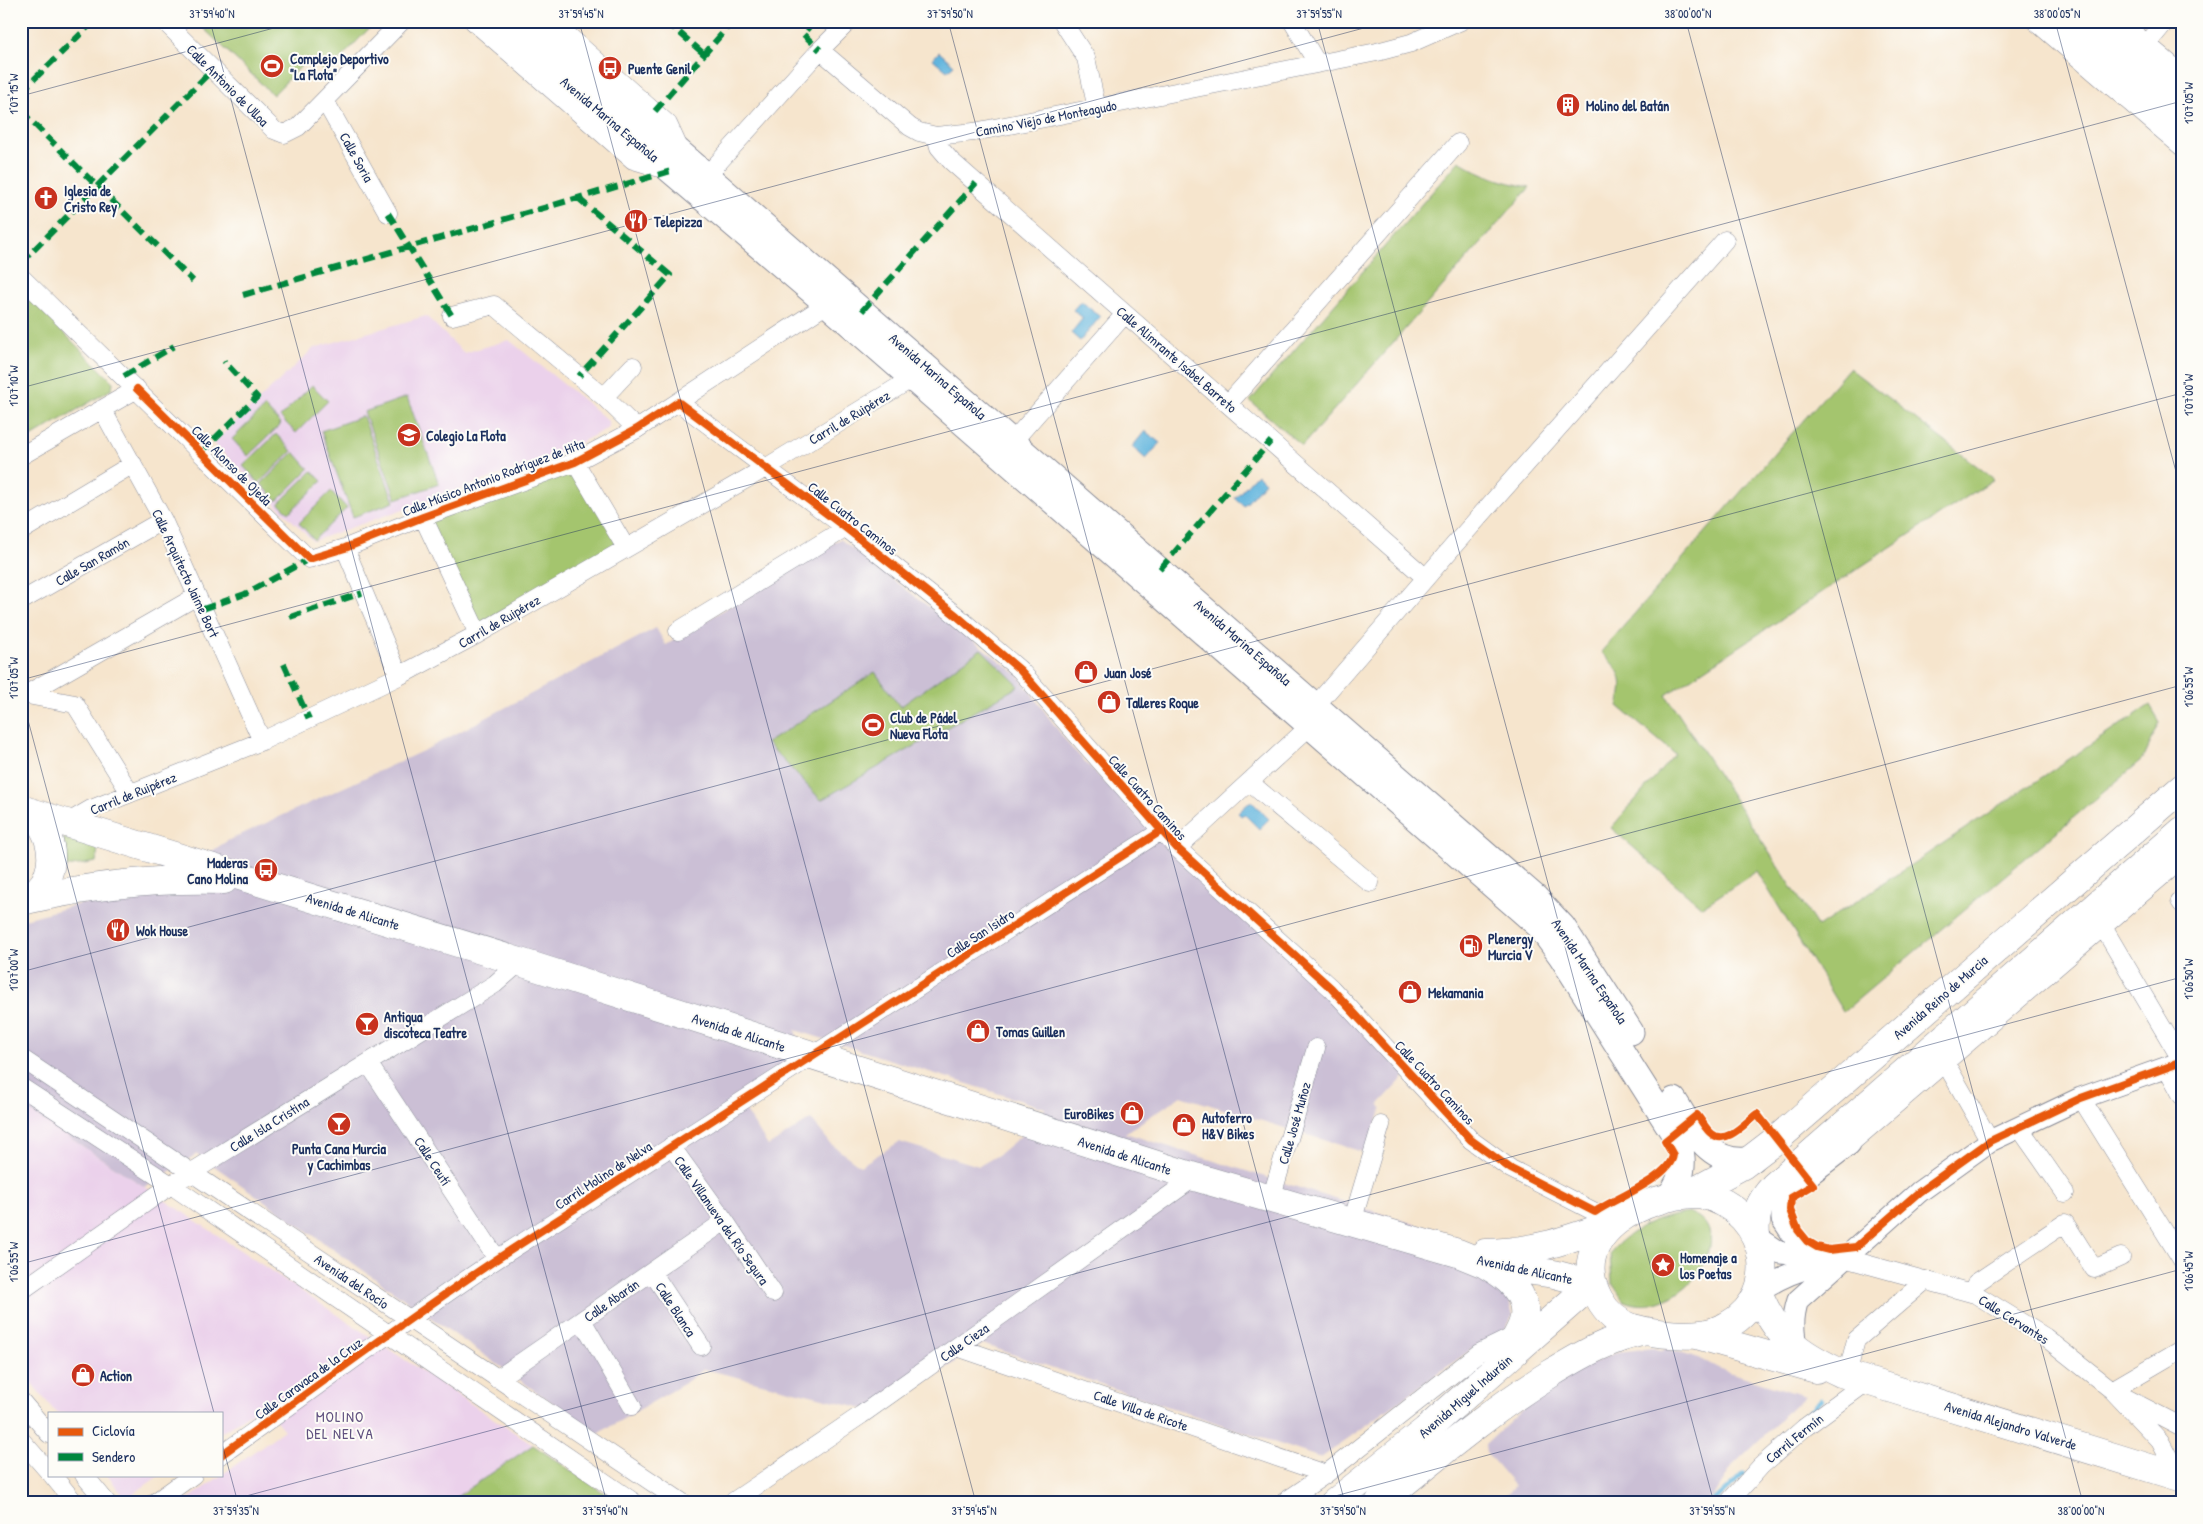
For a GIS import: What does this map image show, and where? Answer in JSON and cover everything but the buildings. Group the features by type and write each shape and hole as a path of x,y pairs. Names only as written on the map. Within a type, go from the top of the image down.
{"main road":[{"name":"Avenida Marina Española","path":"495,21 577,93 677,163"},
{"name":"Avenida Marina Española","path":"529,21 677,163"},
{"path":"2060,21 2182,126"},
{"path":"2096,21 2182,96"},
{"path":"677,163 833,297"},
{"name":"Avenida Marina Española","path":"833,297 911,379 1552,914 1573,941 1699,1137 1708,1148 1725,1159 1734,1161 1753,1159"},
{"name":"Avenida Marina Española","path":"833,297 1013,441 1523,911 1549,939 1679,1142 1682,1160 1679,1195"},
{"name":"Avenida Reino de Murcia","path":"1679,1195 1730,1173 1753,1159 2182,788"},
{"path":"23,809 39,819 48,838 50,848"},
{"name":"Avenida de Alicante","path":"23,809 520,962 1195,1177 1458,1253 1485,1264 1554,1274 1592,1284"},
{"path":"24,900 40,889 48,869 50,848 54,837 67,823"},
{"path":"1756,1236 1742,1214 1728,1204 1711,1196 1679,1195 1635,1210 1612,1224 1601,1235 1590,1262 1592,1284 1601,1301 1622,1324 1646,1331 1693,1334 1713,1332 1728,1324 1750,1305 1758,1292 1762,1266 1755,1222 1757,1209 1764,1197 1855,1115 2182,831"},
{"path":"24,900 104,887 167,881 214,879 260,882"},
{"name":"Avenida de Alicante","path":"1458,1253 1530,1250 1553,1245 1612,1224"},
{"path":"1485,1264 1508,1278 1520,1296 1524,1316 1506,1359"},
{"name":"Avenida Miguel Induráin","path":"1334,1503 1426,1430 1506,1359 1547,1326 1592,1284"},
{"path":"1758,1292 1764,1308 1775,1325 1798,1350 1809,1358 1852,1376"},
{"name":"Avenida Miguel Induráin","path":"1379,1503 1523,1391 1600,1345 1627,1334 1646,1331"},
{"path":"1693,1334 1805,1366 1852,1376"},
{"name":"Avenida Alejandro Valverde","path":"1852,1376 2180,1477"}],"street":[{"name":"Calle Antonio de Ulloa","path":"164,21 280,134 292,132 325,101 402,21"},
{"name":"Avenida Marina Española","path":"473,21 633,160 655,168 677,163 668,124 552,21"},
{"path":"700,183 848,21"},
{"path":"1062,21 1086,58 1097,109"},
{"path":"1292,21 1317,63"},
{"name":"Camino Viejo de Monteagudo","path":"820,50 910,127 919,132 936,136 950,136 1097,109 1411,43 1461,21"},
{"path":"2035,21 2182,147"},
{"path":"2120,21 2182,74"},
{"path":"2147,44 2166,21"},
{"path":"577,93 598,131"},
{"name":"Calle Soria","path":"325,101 388,213"},
{"name":"Calle Alimrante Isabel Barreto","path":"936,136 939,147 951,162 1426,578"},
{"path":"1228,404 1458,143"},
{"path":"1176,848 1249,782 1313,716 1426,578 1725,240"},
{"name":"Calle Alonso de Ojeda","path":"21,277 309,559"},
{"name":"Calle Músico Antonio Rodríguez de Hita","path":"309,559 345,548 423,517 575,462 637,429 833,297"},
{"path":"452,316 494,304 604,397 637,429"},
{"path":"1013,441 1125,314"},
{"path":"604,397 634,366"},
{"name":"Carril de Ruipérez","path":"67,823 91,809 262,741 399,676 478,634 767,467 911,379"},
{"path":"21,456 136,389"},
{"name":"Calle Cuatro Caminos","path":"678,402 846,528 957,616 1020,670 1176,848 1331,988 1470,1140 1511,1169 1594,1212 1612,1224"},
{"name":"Calle Arquitecto Jaime Bort","path":"102,409 134,464 163,520 262,741"},
{"path":"575,462 626,548"},
{"path":"21,531 134,464"},
{"path":"423,517 478,634"},
{"name":"Calle San Ramón","path":"21,601 163,520"},
{"name":"Calle Cuatro Caminos","path":"678,631 846,528"},
{"path":"345,548 399,676"},
{"path":"23,695 197,596"},
{"path":"23,695 75,704 130,793"},
{"path":"1249,782 1370,883"},
{"name":"Calle San Isidro","path":"813,1056 1161,831"},
{"path":"1833,1260 1798,1243 1782,1219 1782,1205 1790,1190 1850,1144 2182,859"},
{"path":"2103,927 2176,1063 2182,1096"},
{"name":"Calle Isla Cristina","path":"21,1291 171,1185 495,984 520,962"},
{"name":"Calle José Muñoz","path":"1271,1199 1316,1048"},
{"name":"Carril Molino de Nelva","path":"408,1319 497,1258 813,1056"},
{"name":"Avenida del Rocío","path":"21,1058 683,1503"},
{"path":"1945,1062 1990,1141"},
{"name":"Calle Ceutí","path":"368,1063 497,1258"},
{"path":"1798,1350 1792,1331 1794,1311 1798,1300 1833,1260 1919,1192 1990,1141 2081,1098 2176,1063"},
{"name":"Avenida del Rocío","path":"21,1087 171,1185 635,1503"},
{"path":"2081,1098 2182,1260"},
{"path":"1850,1144 1855,1115 1893,1107"},
{"path":"1352,1222 1382,1126"},
{"path":"2019,1127 2064,1193"},
{"name":"Calle Villanueva del Río Segura","path":"671,1146 725,1220 773,1293"},
{"name":"Calle Cieza","path":"731,1503 861,1415 1195,1177"},
{"name":"Calle Abarán","path":"497,1379 725,1220"},
{"path":"1973,1293 1976,1283 2065,1222 2094,1269 2122,1257"},
{"path":"1756,1236 1781,1253 1833,1260"},
{"path":"1758,1292 1778,1278 1814,1266 1829,1265 1833,1260"},
{"name":"Calle Cervantes","path":"1833,1260 1926,1280 1973,1293 2045,1337 2112,1390 2160,1441 2180,1477"},
{"name":"Calle Blanca","path":"652,1272 701,1346"},
{"path":"1852,1376 1856,1340 1926,1280"},
{"name":"Calle Caravaca de la Cruz","path":"222,1454 389,1335 408,1319"},
{"path":"582,1320 632,1406"},
{"path":"1283,1503 1326,1474 1479,1353 1517,1334 1547,1326"},
{"name":"Calle Villa de Ricote","path":"956,1347 1326,1474"},
{"path":"2112,1390 2182,1349"},
{"name":"Carril Fermín","path":"1728,1503 1761,1466 1804,1428 1852,1376"},
{"name":"Calle Cervantes","path":"2112,1390 2182,1427"},
{"path":"21,1401 48,1433"},
{"path":"21,1440 48,1471"},
{"path":"53,1476 75,1503"},
{"path":"85,1476 107,1503"},
{"path":"154,1503 192,1476"}],"shaded area":[{"name":"Colegio La Flota","path":"426,316 464,353 509,340 608,421 608,428 557,455 313,541 213,443 314,348"},
{"path":"840,539 1017,674 1069,745 1164,844 1332,996 1406,1075 1379,1104 1382,1108 1366,1153 1181,1096 1125,1133 1440,1232 1431,1259 1489,1279 1506,1290 1513,1315 1506,1328 1469,1351 1321,1458 982,1344 880,1412 704,1369 682,1385 597,1434 197,1154 145,1187 21,1106 21,920 80,904 147,895 227,841 427,749 656,628 666,645","holes":["795,1030 1045,1108 1023,1134 998,1155 979,1166 899,1142 860,1166 831,1144 811,1119 768,1146 742,1105 807,1064"]},
{"path":"21,1106 533,1445 448,1503 183,1503 284,1430 263,1405 222,1432 222,1412 55,1412 21,1370"},
{"path":"1653,1348 1663,1351 1665,1348 1699,1358 1720,1369 1805,1396 1734,1464 1714,1496 1701,1503 1497,1503 1515,1486 1486,1452 1485,1445 1526,1407 1577,1370 1617,1352"},
{"path":"108,1476 159,1476 126,1499"}],"green space":[{"name":"Complejo Deportivo \"La Flota\"","path":"196,21 376,21 326,74 309,58 273,95"},
{"path":"1459,161 1493,178 1530,187 1302,446 1250,401"},
{"path":"21,290 113,382 112,389 21,443"},
{"path":"1849,368 1994,479 1666,695 1818,927 2150,705 2160,722 2143,759 1843,1012 1757,871 1702,907 1611,828 1675,754 1618,706 1622,689 1620,676 1601,652"},
{"path":"312,385 328,401 296,433 280,417"},
{"path":"407,397 439,484 396,499 364,412"},
{"path":"265,407 281,424 248,456 232,439"},
{"path":"363,416 394,502 353,517 321,431"},
{"path":"276,434 292,451 259,483 243,466"},
{"path":"294,452 309,469 277,501 261,484"},
{"path":"575,462 626,548 478,634 423,517"},
{"path":"312,471 322,481 289,513 279,503"},
{"path":"331,491 347,508 314,540 299,523"},
{"name":"Club de Pádel Nueva Flota","path":"981,649 1019,686 821,800 767,743 875,672 900,707"},
{"path":"63,838 98,849 96,862 61,868"},
{"path":"1690,1213 1705,1224 1710,1239 1707,1256 1698,1274 1683,1289 1664,1300 1644,1305 1623,1300 1612,1283 1610,1253 1636,1230 1646,1225 1667,1217"},
{"path":"533,1445 619,1503 448,1503"}],"water":[{"path":"939,52 954,65 947,71 933,59"},
{"path":"1081,301 1100,317 1080,341 1071,333 1083,318 1073,310"},
{"path":"1145,431 1160,443 1146,459 1132,447"},
{"path":"1257,474 1265,482 1244,506 1235,498"},
{"path":"1251,801 1269,819 1259,829 1244,814 1241,816 1238,813"}],"waterway":[{"path":"1791,1428 1821,1400"},
{"path":"1712,1503 1744,1473"}],"marked path":[{"path":"21,92 94,21"},
{"path":"666,21 704,54"},
{"path":"655,111 733,21"},
{"path":"814,21 803,34 820,50"},
{"path":"21,263 213,69"},
{"path":"21,111 193,281"},
{"path":"243,295 671,171"},
{"path":"862,311 976,183"},
{"path":"578,198 670,275 579,376"},
{"path":"388,213 452,316"},
{"path":"124,376 174,346"},
{"path":"201,452 257,397 224,361"},
{"path":"1160,569 1271,441"},
{"path":"203,609 245,594 309,559"},
{"path":"290,617 362,593"},
{"path":"284,664 309,719"}],"cycle path":[{"path":"137,389 309,559 345,548 423,517 575,462 637,429 678,402 846,528 957,616 1020,670 1177,848 1331,988 1471,1140 1511,1169 1595,1212 1652,1180 1662,1172 1670,1164 1673,1155 1665,1141 1697,1115 1710,1132 1718,1137 1723,1137 1736,1132 1757,1114 1813,1185 1791,1198 1790,1210 1798,1230 1807,1241 1817,1247 1829,1250 1856,1247 1919,1192 1990,1141 2081,1098 2182,1062"},
{"path":"222,1454 393,1331 497,1259 1161,831"}],"place":[{"name":"Complejo Deportivo \"La Flota\"","path":"272,66"},
{"name":"Puente Genil","path":"610,68"},
{"name":"Molino del Batán","path":"1568,105"},
{"name":"Iglesia de Cristo Rey","path":"46,198"},
{"name":"Telepizza","path":"636,221"},
{"name":"Colegio La Flota","path":"409,435"},
{"name":"Juan José","path":"1086,672"},
{"name":"Talleres Roque","path":"1109,702"},
{"name":"Club de Pádel Nueva Flota","path":"873,725"},
{"name":"Maderas Cano Molina","path":"266,870"},
{"name":"Wok House","path":"118,930"},
{"name":"Plenergy Murcia V","path":"1471,946"},
{"name":"Mekamania","path":"1410,992"},
{"name":"Antigua discoteca Teatre","path":"367,1024"},
{"name":"Tomas Guillen","path":"978,1031"},
{"name":"EuroBikes","path":"1132,1113"},
{"name":"Punta Cana Murcia y Cachimbas","path":"339,1124"},
{"name":"Autoferro H&V Bikes","path":"1184,1125"},
{"name":"Homenaje a los Poetas","path":"1663,1265"},
{"name":"Action","path":"83,1375"}],"district":[{"name":"MOLINO DEL NELVA","path":"340,1424"}]}
